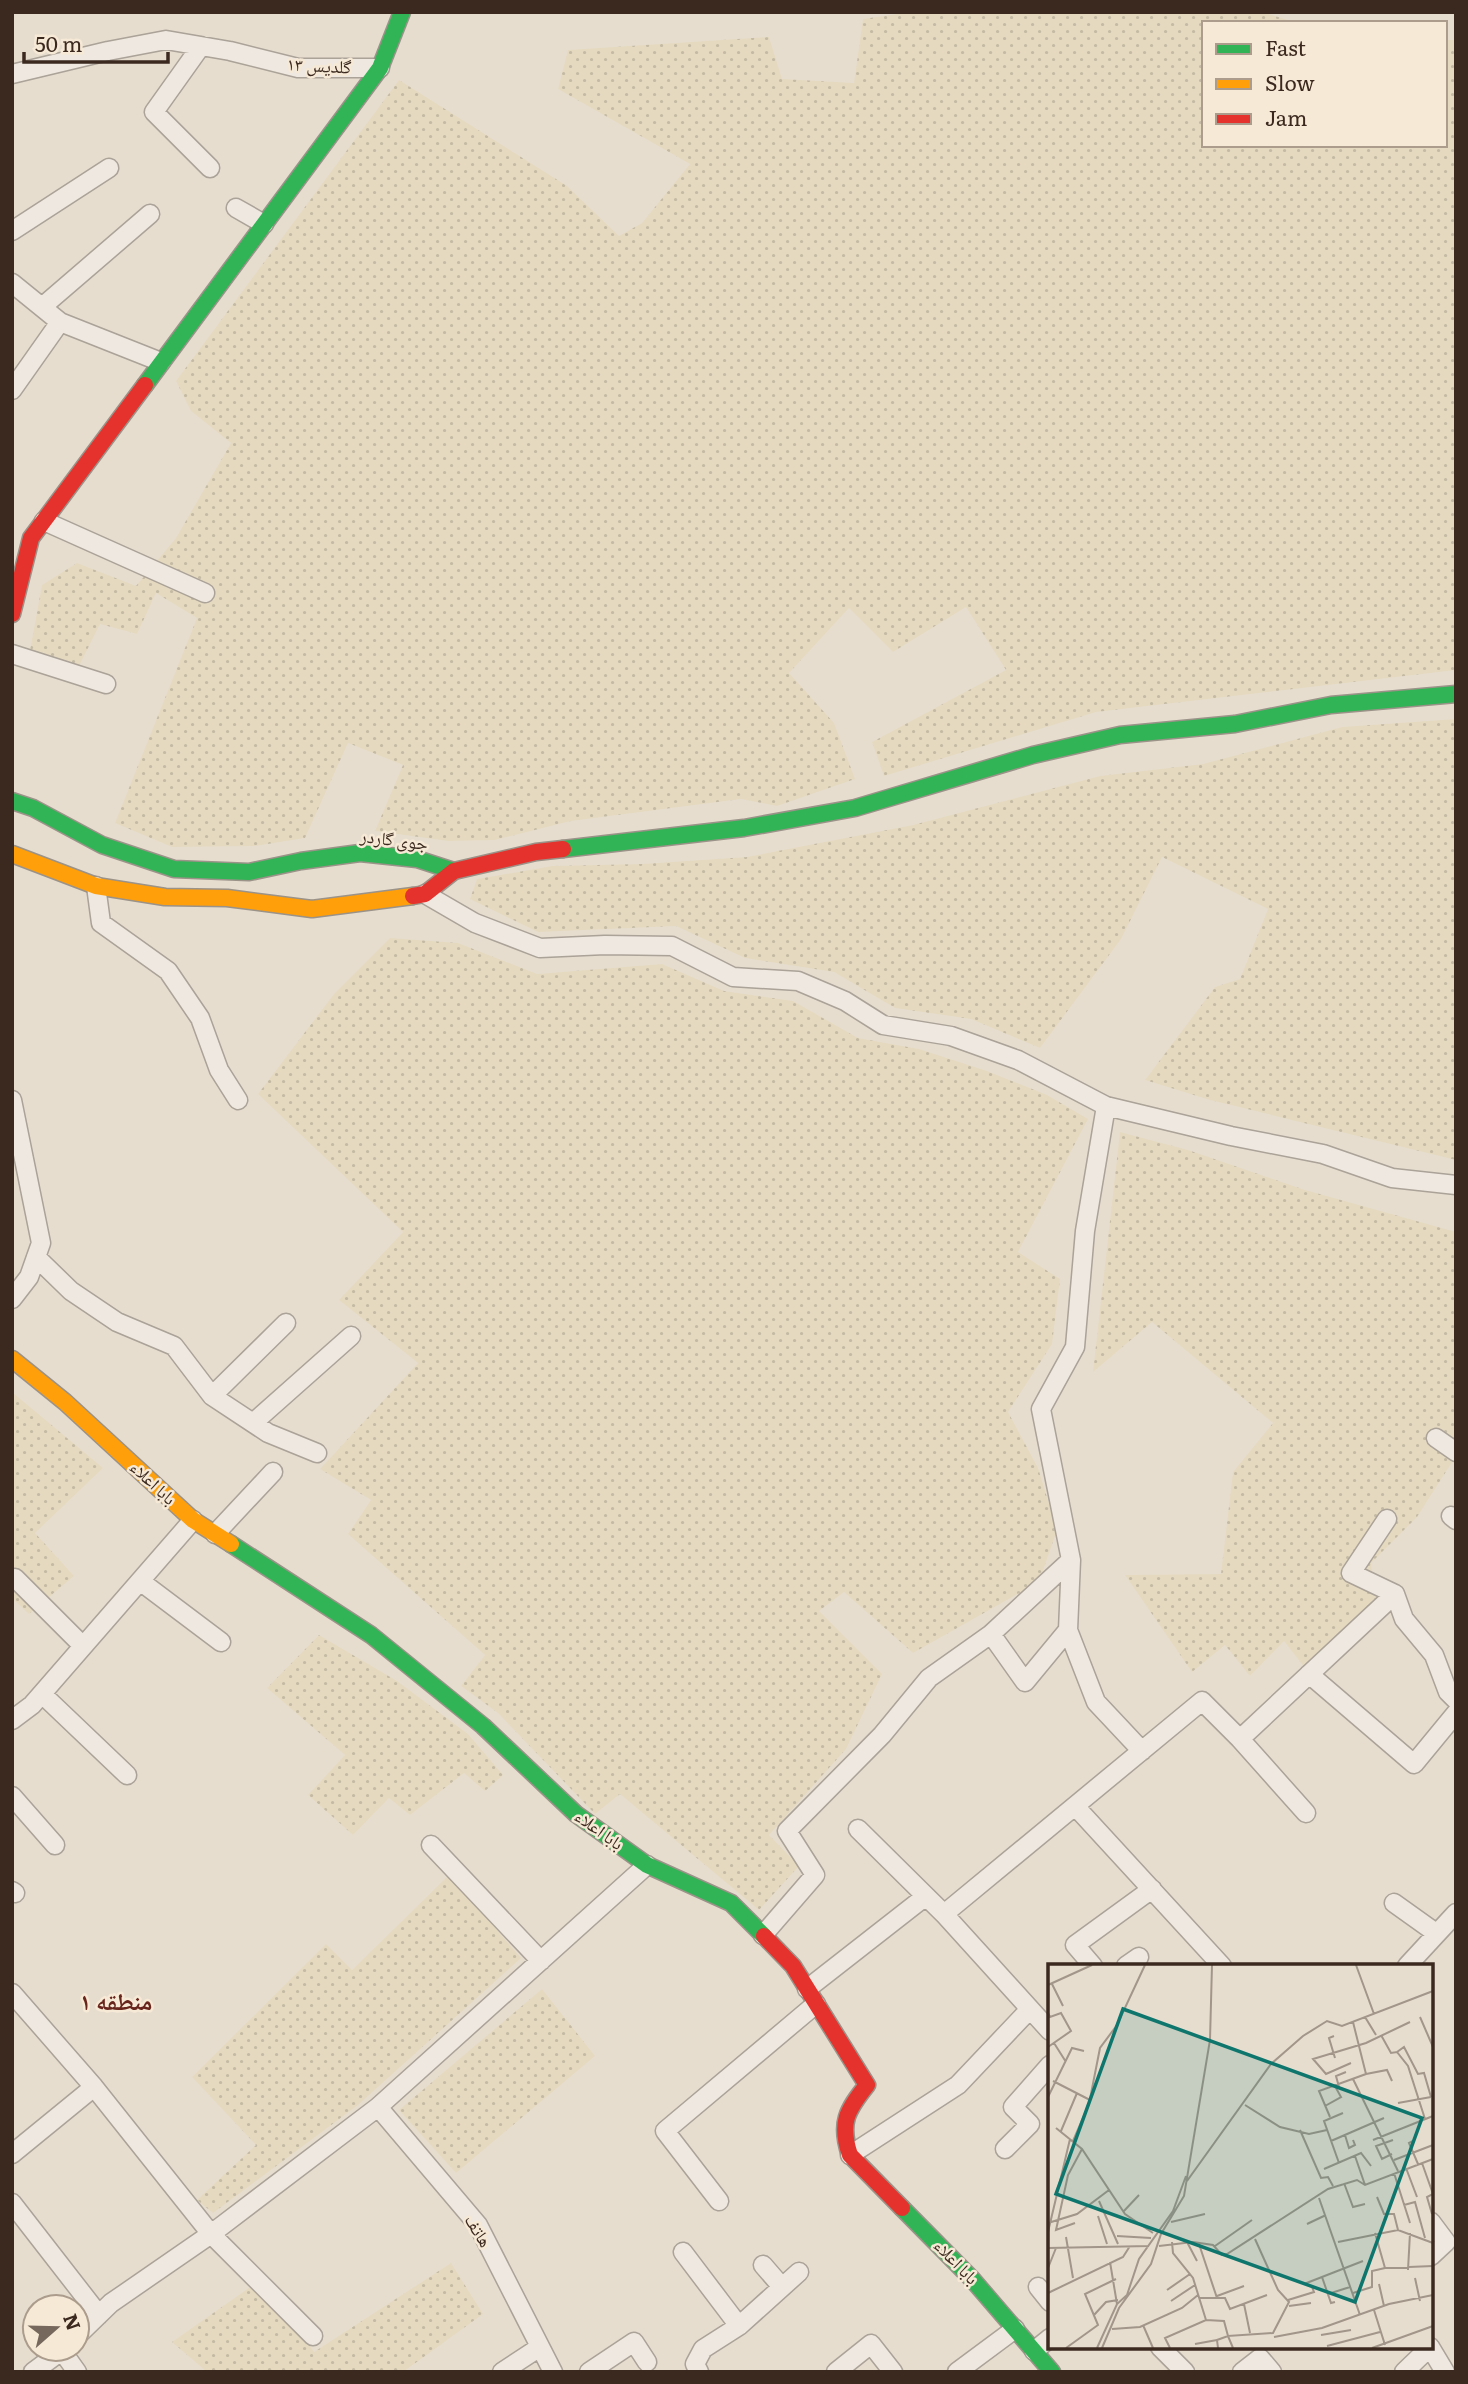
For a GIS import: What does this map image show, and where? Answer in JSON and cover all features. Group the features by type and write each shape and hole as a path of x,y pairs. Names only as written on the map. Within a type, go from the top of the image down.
{"street":[{"path":"12,614 31,538 380,68 402,12"},
{"name":"گلدیس ۱۳","path":"12,74 166,40 298,68 380,68"},
{"path":"201,47 154,112 210,167"},
{"path":"12,231 109,168"},
{"path":"236,208 264,223"},
{"path":"42,307 150,214"},
{"path":"12,283 60,322 161,362"},
{"path":"12,390 60,322"},
{"path":"44,521 205,593"},
{"path":"12,654 106,684"},
{"path":"12,854 96,886 165,897 227,898 312,909 370,903 425,894 454,871 536,852 744,828 855,808 1033,754 1120,734 1235,724 1331,705 1456,694"},
{"name":"جوی گاردر","path":"12,801 33,808 102,845 174,869 248,872 360,853 417,859 454,871"},
{"path":"102,845 96,886 101,923 168,971 200,1018 219,1070 238,1100"},
{"path":"425,894 475,923 540,948 672,946 733,977 798,981 845,1001 883,1025 950,1037 1018,1060 1106,1106 1231,1136 1324,1154 1392,1178 1456,1185"},
{"path":"12,1100 16,1138 41,1243 29,1277 12,1299"},
{"path":"1106,1106 1085,1231 1075,1347 1041,1409 1072,1560 1068,1630 1096,1702 1142,1751"},
{"path":"36,1257 71,1291 117,1322 174,1346 212,1396 268,1433 317,1453"},
{"path":"212,1396 286,1323"},
{"path":"253,1423 351,1336"},
{"name":"بابا اعلاء","path":"12,1359 65,1402 193,1520 371,1635 484,1726 576,1814 647,1865 731,1902 793,1966 867,2085 849,2108 842,2136 850,2155 972,2278 1052,2372"},
{"path":"1436,1438 1456,1452"},
{"path":"215,1534 273,1472"},
{"path":"1387,1519 1350,1573 1395,1594 1404,1619 1434,1655 1448,1692 1456,1700"},
{"path":"12,1720 42,1694 193,1520"},
{"path":"763,1935 815,1875 787,1831 882,1735 929,1678 991,1634 1072,1560"},
{"path":"15,1578 83,1646"},
{"path":"140,1581 221,1642"},
{"path":"1240,1739 1395,1594"},
{"path":"991,1634 1025,1682 1068,1630"},
{"path":"1309,1674 1415,1764 1456,1713"},
{"path":"42,1694 127,1775"},
{"path":"943,1914 1202,1701 1306,1813"},
{"path":"12,1796 55,1845"},
{"path":"1075,1806 1220,1964"},
{"path":"858,1829 926,1896 1048,2029"},
{"path":"431,1845 541,1961"},
{"path":"91,2323 111,2303 211,2234 378,2107 647,1865"},
{"path":"1091,1964 1075,1945 1152,1889"},
{"path":"719,2201 665,2131 926,1896"},
{"path":"1394,1903 1436,1933"},
{"path":"1409,1964 1456,1913"},
{"path":"12,1993 94,2087 211,2234 313,2336"},
{"path":"850,2155 958,2085 1030,2009"},
{"path":"1005,2149 1030,2124 1013,2107 1048,2067"},
{"path":"12,2154 94,2087"},
{"name":"هاتف","path":"378,2107 478,2225 553,2372"},
{"path":"12,2203 99,2315"},
{"path":"1433,2224 1447,2242 1433,2254"},
{"path":"683,2252 739,2326"},
{"path":"763,2265 782,2287"},
{"path":"699,2372 695,2364 703,2349 739,2326 799,2272"},
{"path":"1038,2287 1048,2300"},
{"path":"957,2372 1015,2329"},
{"path":"1034,2351 1048,2340"},
{"path":"589,2372 634,2342 647,2362"},
{"path":"835,2372 872,2344 893,2372"},
{"path":"502,2372 540,2347"},
{"path":"1162,2349 1185,2372"},
{"path":"1404,2372 1428,2349"},
{"path":"1431,2349 1445,2372"},
{"path":"1242,2372 1260,2358 1272,2372"}],"shaded area":[{"path":"911,12 1262,12 1291,21 1202,21 1202,147 1447,147 1447,40 1456,40 1456,670 1096,712 884,776 872,742 1006,670 966,607 893,652 849,608 789,673 834,723 855,779 777,806 741,799 571,821 495,840 448,841 375,831 403,765 348,743 305,838 255,846 172,847 115,823 197,618 156,593 137,634 100,624 76,672 29,656 42,585 77,563 136,586 176,538 231,443 191,411 176,381 399,80 567,186 619,236 642,223 690,164 558,89 568,50 769,37 782,79 854,83 863,19"},
{"path":"1456,719 1456,1160 1210,1100 1145,1080 1215,987 1240,979 1268,909 1162,857 1121,939 1040,1048 971,1019 895,1008 834,972 745,958 676,926 538,932 470,899 477,879 552,866 642,864 747,857 913,825 1100,776 1203,764 1342,727"},
{"path":"390,938 458,943 537,974 662,964 724,991 793,1001 858,1038 919,1049 987,1071 1047,1095 1088,1119 1018,1252 1060,1279 1052,1344 1008,1412 1038,1468 1057,1530 1039,1582 913,1653 844,1592 819,1611 882,1674 846,1749 769,1835 799,1866 759,1910 620,1794 595,1814 498,1713 461,1686 485,1655 348,1534 371,1500 320,1469 418,1363 339,1300 403,1232 258,1094 334,994"},
{"path":"1120,1132 1188,1150 1305,1190 1456,1232 1456,1456 1417,1517 1371,1563 1376,1607 1312,1677 1284,1641 1250,1676 1225,1645 1192,1672 1125,1575 1221,1574 1233,1472 1273,1423 1152,1322 1093,1372"},
{"path":"12,1392 103,1468 35,1533 74,1576 29,1614 12,1598"},
{"path":"319,1635 397,1681 468,1734 503,1775 485,1791 464,1773 410,1815 389,1798 353,1835 308,1795 345,1755 267,1688"},
{"path":"449,1875 521,1958 358,2105 213,2213 197,2200 256,2145 192,2077 326,1944 352,1970"},
{"path":"542,1989 595,2056 456,2173 399,2110"},
{"path":"451,2263 483,2314 403,2372 207,2372 172,2342 263,2278 314,2352"}],"traffic: fast":[{"path":"145,385 380,68 402,12"},
{"path":"563,849 744,828 855,808 1033,755 1120,735 1235,724 1331,705 1456,694"},
{"path":"12,801 33,808 102,845 174,869 249,872 360,853 417,859 454,871"},
{"path":"231,1544 371,1635 483,1726 576,1814 647,1865 731,1903 764,1936"},
{"path":"902,2208 972,2279 1052,2372"}],"traffic: slow":[{"path":"12,854 96,886 165,897 227,898 312,909 413,896"},
{"path":"12,1359 65,1402 193,1520 231,1544"}],"traffic: jam":[{"path":"12,614 31,538 145,385"},
{"path":"413,896 425,894 454,871 536,852 563,849"},
{"path":"764,1936 793,1966 867,2085 854,2102 845,2125 850,2155 902,2208"}],"district":[{"name":"منطقه ۱","path":"116,2002"}]}
